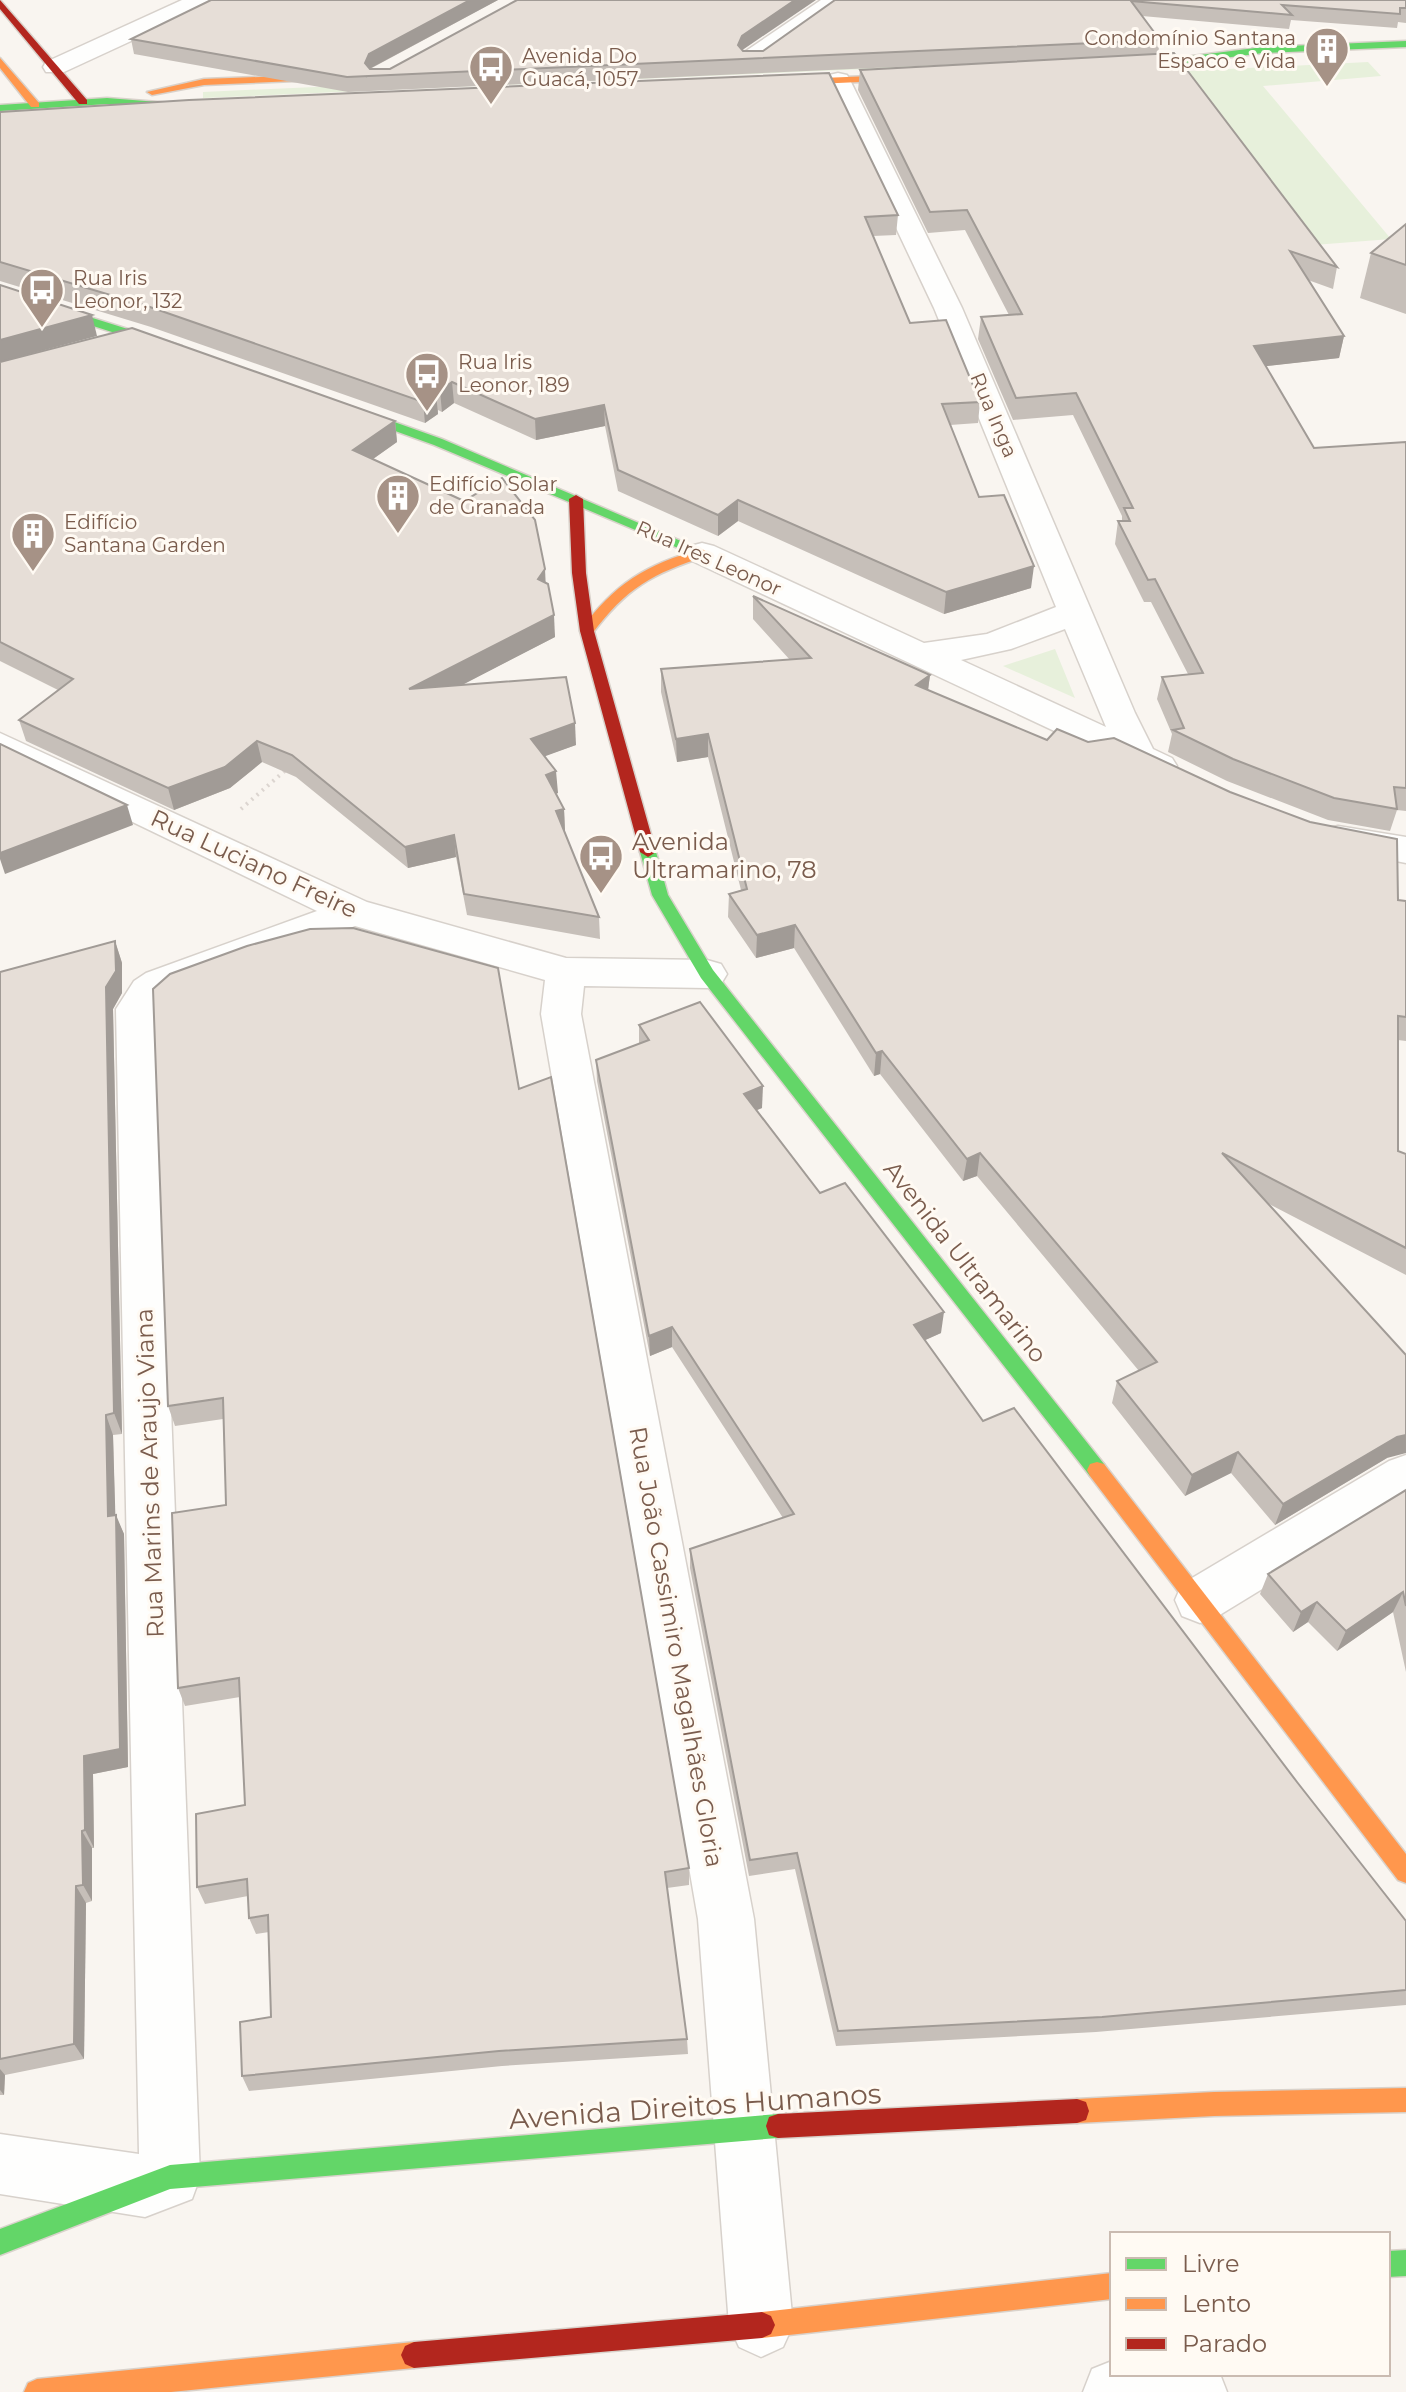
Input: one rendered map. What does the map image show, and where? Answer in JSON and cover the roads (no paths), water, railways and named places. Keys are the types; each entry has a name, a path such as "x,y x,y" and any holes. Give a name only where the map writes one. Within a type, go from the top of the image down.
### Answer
{"street":[{"path":"55,67 201,0"},
{"path":"744,58 837,0"},
{"path":"0,3 83,102"},
{"path":"1160,43 1263,50"},
{"path":"1100,69 1147,66 1263,50 1406,44"},
{"path":"744,58 784,57"},
{"path":"0,61 35,105"},
{"path":"761,84 946,75"},
{"path":"107,101 204,82 351,77"},
{"name":"Rua Inga","path":"838,80 948,308 1117,713 1138,755"},
{"path":"0,108 107,101 219,108"},
{"path":"0,292 200,357"},
{"path":"85,352 140,336"},
{"name":"Rua Ires Leonor","path":"318,399 438,442 702,553 1188,781"},
{"name":"Avenida Ultramarino","path":"576,499 579,573 587,631 660,895 707,974 1200,1600 1406,1872"},
{"path":"587,631 622,584 648,569 702,553"},
{"path":"915,654 948,653 990,645 1024,634 1075,610"},
{"name":"Rua Luciano Freire","path":"0,744 353,912 566,972 707,974"},
{"path":"1302,828 1344,840 1406,850"},
{"name":"Rua Marins de Araujo Viana","path":"158,2182 136,1009 148,991 160,983 353,912"},
{"name":"Rua João Cassimiro Magalhães Gloria","path":"566,972 561,1014 726,1919 761,2325"},
{"path":"1200,1600 1406,1476"},
{"name":"Avenida Direitos Humanos","path":"0,2242 158,2182 746,2128 1214,2104 1406,2100"},
{"path":"0,2164 158,2182"},
{"path":"37,2392 212,2373 761,2325 1110,2286"},
{"path":"1115,2392 1176,2386 1195,2392"}],"place":[{"name":"Condomínio Santana Espaco e Vida","path":"1327,88"},
{"name":"Avenida Do Guacá, 1057","path":"491,106"},
{"name":"Rua Iris Leonor, 132","path":"42,329"},
{"name":"Rua Iris Leonor, 189","path":"427,413"},
{"name":"Edifício Solar de Granada","path":"398,535"},
{"name":"Edifício Santana Garden","path":"33,573"},
{"name":"Avenida Ultramarino, 78","path":"601,895"}]}
